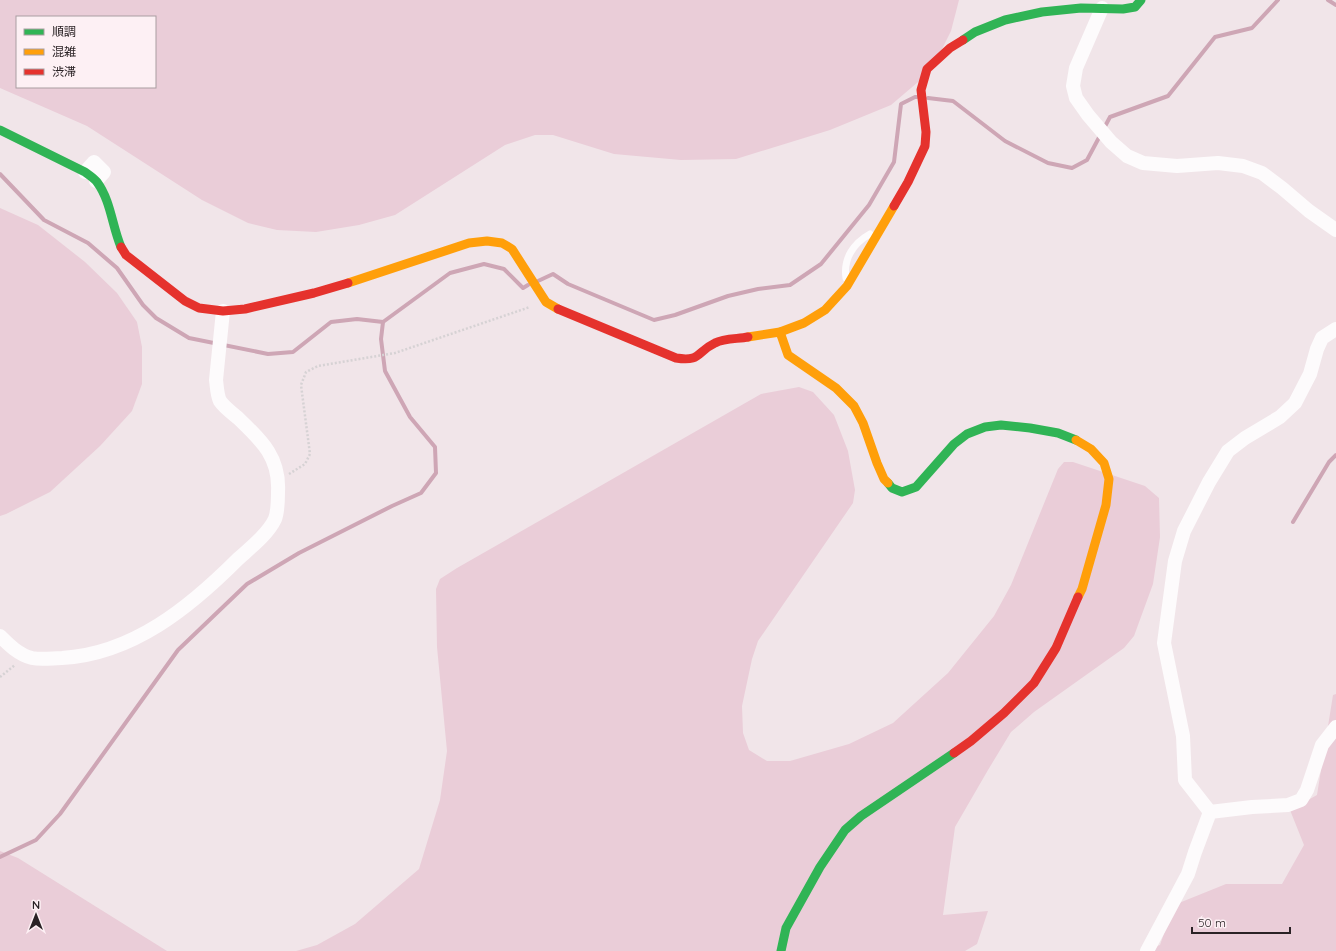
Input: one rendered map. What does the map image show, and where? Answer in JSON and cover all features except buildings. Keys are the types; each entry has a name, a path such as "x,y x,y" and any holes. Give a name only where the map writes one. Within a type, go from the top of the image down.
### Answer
{"street":[{"path":"0,130 85,172 94,162 104,172 96,181 102,191 120,246 126,255 186,301 198,308 223,311 245,309 314,293 356,281 469,243 487,241 502,243 512,249 546,302 574,316 676,358 687,361 695,359 708,346 716,342 780,332 804,323 825,310 847,286 908,182 925,146 926,132 921,90 923,80 927,69 950,48 975,32 1005,20 1042,12 1081,8 1123,9 1134,7 1141,0"},
{"path":"1102,8 1076,68 1073,86 1076,98 1088,115 1126,156 1143,163 1177,166 1218,163 1243,166 1262,172 1309,211 1336,230"},
{"path":"0,636 18,652 33,658 49,659 74,657 99,652 129,641 158,626 186,606 222,575 262,536 275,518 278,474 272,456 260,438 220,402 217,391 216,380 223,311"},
{"path":"1210,812 1185,780 1183,736 1164,643 1175,561 1184,531 1209,482 1228,451 1245,438 1280,417 1295,403 1310,374 1317,349 1322,338 1336,329"},
{"path":"780,332 788,355 836,388 854,406 863,424 877,463 884,478 892,488 902,492 916,487 954,444 967,434 985,427 1001,425 1058,433 1077,440 1091,449 1104,463 1109,479 1106,505 1082,589 1056,648 1034,683 1004,713 971,741 861,816 846,830 820,867 805,892 786,928 781,951"},
{"path":"1210,812 1252,807 1288,805 1301,800 1308,790 1322,746 1336,727"},
{"path":"1147,951 1188,874 1210,812"}],"lane":[{"path":"847,286 845,274 846,261 850,254 860,241 874,232 879,232"}],"path":[{"path":"278,481 305,464 310,454 301,385 306,372 318,366 395,353 546,302"},
{"path":"0,678 27,656"}],"shaded area":[{"path":"0,0 959,0 951,31 931,71 891,105 830,130 736,159 681,160 614,154 553,135 535,135 505,145 395,215 359,225 316,232 277,230 248,223 202,200 87,126 0,88"},
{"path":"0,208 38,225 85,262 117,293 137,322 142,347 142,384 132,411 100,446 50,492 0,516"},
{"path":"799,387 813,392 834,415 848,451 855,490 853,503 758,641 752,659 742,706 743,733 749,750 767,761 790,761 849,744 893,723 948,673 994,616 1011,585 1058,469 1064,462 1073,462 1145,486 1159,498 1160,537 1153,584 1134,636 1124,648 1034,712 1011,732 955,827 943,915 988,911 977,944 965,951 296,951 317,945 355,924 419,869 440,800 447,751 437,647 436,589 440,579 761,394"},
{"path":"1336,694 1336,951 1143,951 1160,945 1174,905 1226,884 1282,884 1304,845 1290,810 1317,795 1333,695"},
{"path":"0,851 18,858 167,951 0,951"}],"waterway":[{"path":"928,98 953,101 1005,141 1048,163 1072,168 1087,160 1110,117 1168,96 1215,37 1252,28 1278,0"},
{"path":"1328,0 1336,5"},
{"path":"538,281 553,274 568,284 654,320 675,315 728,296 758,289 790,285 821,264 869,205 894,162 901,104 917,97"},
{"path":"0,174 44,220 88,243 117,268 143,305 156,318 189,338 268,354 293,352 331,322 357,319 383,322 450,273 484,264 504,269 523,288 528,285"},
{"path":"0,857 36,840 60,814 178,650 247,584 299,553 421,493 436,473 435,447 410,417 385,371 381,339 383,322"},
{"path":"1293,522 1329,462 1336,455"}],"traffic: fast":[{"path":"963,40 975,32 1005,20 1042,12 1081,8 1123,9 1135,7 1141,0"},
{"path":"0,130 85,172 94,179 102,189 121,247"},
{"path":"888,483 892,488 902,492 916,487 954,444 967,434 985,427 1001,425 1030,428 1058,433 1076,440"},
{"path":"781,951 786,928 820,867 845,830 861,816 954,753"}],"traffic: slow":[{"path":"748,337 780,332 804,323 825,310 847,286 894,206"},
{"path":"348,283 469,243 487,241 502,243 512,249 546,302 558,309"},
{"path":"780,332 788,355 836,388 854,406 863,423 884,479 888,483"},
{"path":"1076,440 1091,449 1104,463 1109,479 1106,505 1082,589 1078,597"}],"traffic: jam":[{"path":"894,206 908,182 925,146 926,132 921,90 927,69 950,48 963,40"},
{"path":"121,247 126,255 185,301 199,308 223,311 245,309 314,293 348,283"},
{"path":"558,309 676,358 690,359 719,341 748,337"},
{"path":"954,753 971,741 1004,713 1034,683 1056,648 1078,597"}]}
